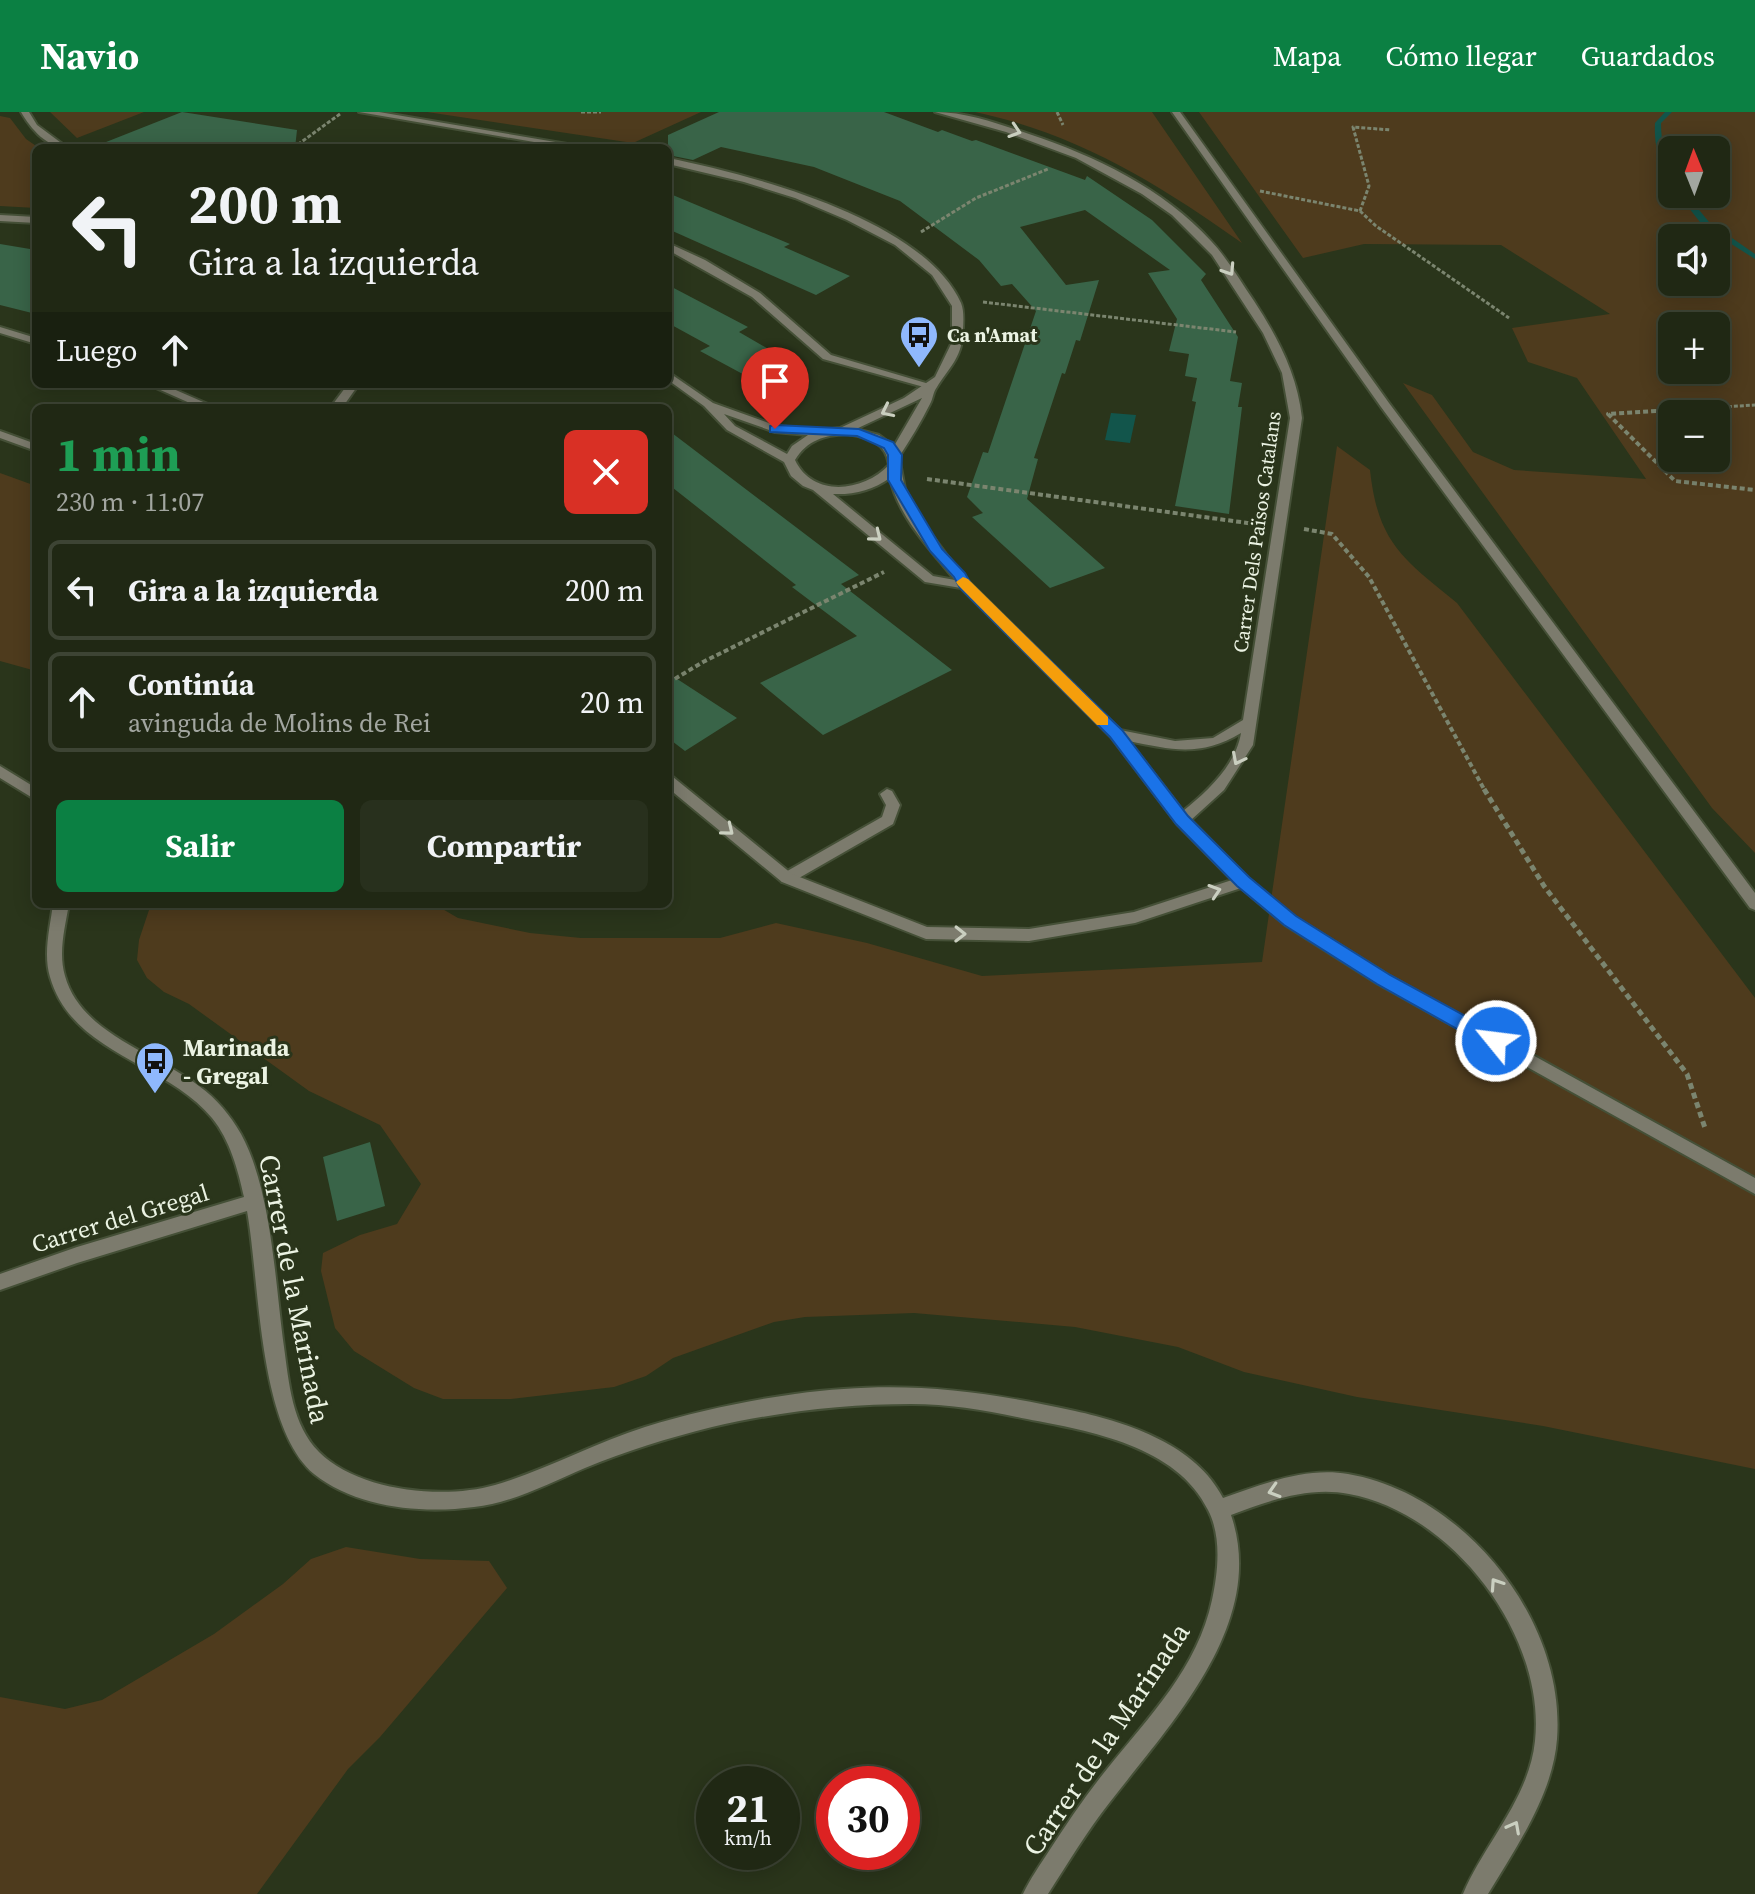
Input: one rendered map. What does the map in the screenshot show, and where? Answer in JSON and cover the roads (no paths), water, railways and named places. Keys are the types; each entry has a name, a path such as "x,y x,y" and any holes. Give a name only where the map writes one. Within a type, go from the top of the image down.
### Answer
{"street":[{"path":"25,112 34,127 57,144"},
{"path":"363,112 561,144"},
{"name":"Carrer Dels Països Catalans","path":"939,112 1032,137 1146,192 1185,221 1222,260 1280,350 1292,385 1296,418 1246,745 1233,771 1199,807 1182,820"},
{"path":"1176,112 1404,431 1755,904"},
{"path":"672,162 763,183 889,238 933,268 953,294 961,331 943,373 931,386 888,412 800,443 789,460 792,470 801,480 831,490 864,488 878,483 895,461 926,402 931,386"},
{"path":"0,218 32,220"},
{"path":"672,248 756,295 827,357 931,386"},
{"path":"0,330 32,340"},
{"path":"672,378 708,404 731,428 789,460"},
{"path":"162,388 201,404"},
{"path":"708,404 775,429 827,433"},
{"path":"841,431 876,437 888,445 895,461 894,480 900,492 937,551 965,585 1116,734 1182,820 1243,882 1290,921 1384,980 1755,1184"},
{"path":"0,434 32,446"},
{"path":"815,486 929,579 965,585"},
{"path":"1116,734 1175,746 1216,742 1250,722"},
{"path":"0,771 32,792"},
{"path":"672,783 787,878 926,933 1029,935 1135,917 1243,882"},
{"path":"787,878 888,820 893,805 887,794"},
{"name":"Carrer de la Marinada","path":"61,908 55,954 57,979 66,1001 84,1022 198,1093 224,1119 236,1142 254,1202 280,1387 295,1440 328,1472 363,1492 429,1499 490,1496 640,1438 695,1422 792,1404 888,1396 946,1396 1117,1429 1162,1450 1201,1479 1219,1509 1230,1554 1224,1596 1210,1646 1152,1730 1086,1815 1035,1894"},
{"name":"Carrer del Gregal","path":"0,1282 77,1255 254,1202"},
{"path":"1219,1509 1281,1488 1313,1482 1376,1490 1407,1502 1439,1521 1471,1550 1495,1581 1528,1639 1539,1667 1545,1700 1546,1739 1524,1807 1475,1894"}],"water":[{"path":"1111,413 1136,415 1130,443 1105,440"}],"waterway":[{"path":"1659,136 1658,123 1669,112"},
{"path":"1693,208 1706,224 1755,257"}],"place":[{"name":"Ca n'Amat","path":"919,369"},
{"name":"Marinada - Gregal","path":"155,1095"}]}
